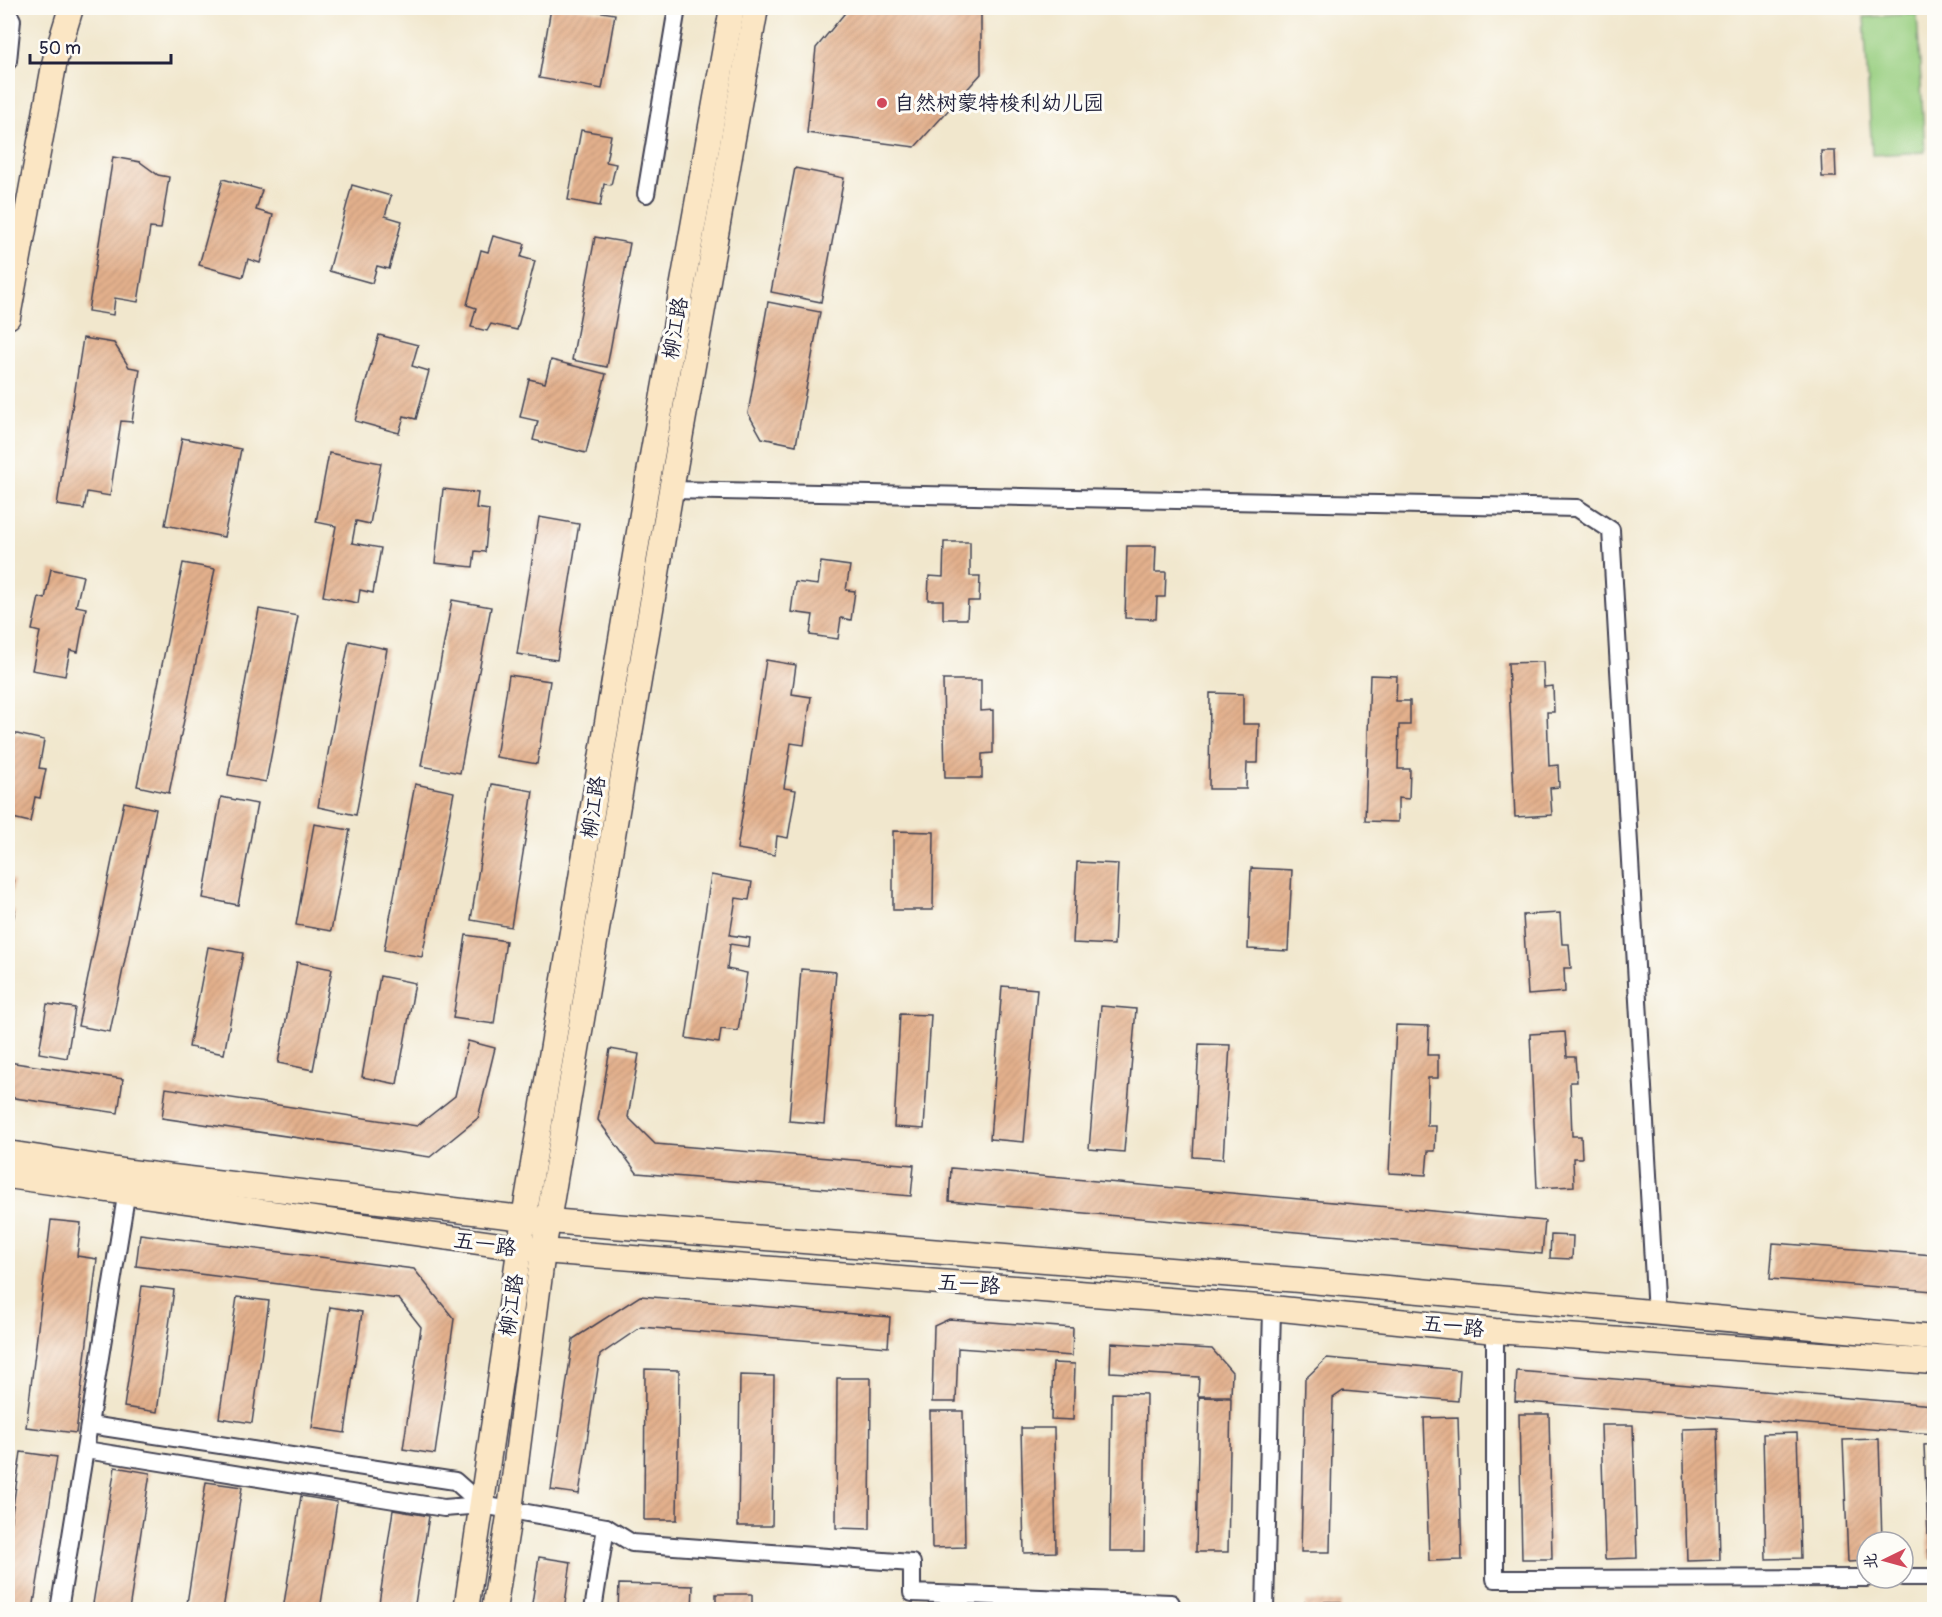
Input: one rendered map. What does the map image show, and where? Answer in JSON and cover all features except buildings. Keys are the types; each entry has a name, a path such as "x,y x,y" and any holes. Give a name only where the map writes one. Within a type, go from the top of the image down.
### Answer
{"street":[{"path":"8,317 56,60 71,8"},
{"path":"646,194 677,8"},
{"name":"柳江路","path":"466,1610 524,1218 646,490 732,8"},
{"name":"柳江路","path":"494,1610 510,1510 543,1251 671,490 756,8"},
{"path":"8,13 12,20 8,61"},
{"path":"646,490 1577,508 1611,530 1656,1314"},
{"name":"五一路","path":"8,1153 128,1183 519,1249 1298,1310 1495,1331 1935,1362"},
{"name":"五一路","path":"8,1176 128,1183 549,1221 1299,1280 1935,1338"},
{"path":"59,1610 128,1183"},
{"path":"1298,1310 1299,1280"},
{"path":"1265,1610 1272,1308"},
{"path":"1495,1331 1495,1579 1855,1578"},
{"path":"90,1425 455,1481 482,1505"},
{"path":"86,1450 444,1508 482,1505 606,1527 632,1543 912,1563 912,1593 973,1602 1171,1603 1171,1610"},
{"path":"594,1610 606,1527"},
{"path":"1915,1577 1935,1577"}],"green space":[{"path":"1917,14 1925,152 1872,155 1864,17"}],"place":[{"name":"自然树蒙特梭利幼儿园","path":"882,103"}]}
